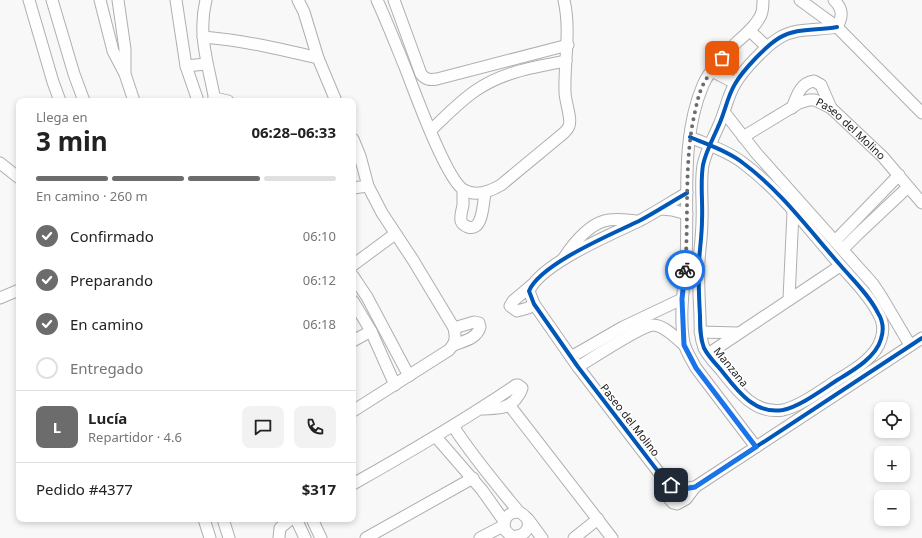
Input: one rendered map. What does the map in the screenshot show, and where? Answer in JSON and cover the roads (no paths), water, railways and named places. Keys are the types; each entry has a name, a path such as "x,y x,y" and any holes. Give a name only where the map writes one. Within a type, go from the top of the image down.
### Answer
{"street":[{"path":"29,0 59,98"},
{"path":"52,0 74,74 83,98"},
{"path":"100,0 113,51 125,74 133,98"},
{"path":"118,0 125,49 125,74"},
{"path":"176,0 186,66 197,98"},
{"path":"206,0 202,22 203,37 206,64 214,98"},
{"path":"298,0 308,25 318,58 335,98"},
{"path":"377,0 451,175 462,190 462,224 469,228 478,225 481,220 485,193"},
{"path":"394,0 421,74 429,80 568,45"},
{"path":"462,190 470,193 485,193 501,185 566,131 570,125 565,94 568,34 564,0"},
{"path":"684,345 682,299 686,259 687,193 690,137 696,108 703,84 712,70 750,31 761,15 763,8 762,0"},
{"path":"800,0 837,27 922,113"},
{"path":"834,0 842,11 841,19 837,27"},
{"name":"Manzana","path":"778,410 755,405 746,399 735,388 705,349 700,332 699,258 702,222 703,164 709,145 719,125 735,83 767,47 789,33 800,30 837,27"},
{"path":"750,31 767,47"},
{"path":"203,37 229,39 318,58"},
{"path":"431,130 475,90 494,80 527,68 566,62"},
{"path":"186,66 206,64"},
{"path":"712,70 735,83"},
{"path":"792,108 804,85 808,82 814,81 821,85 831,108"},
{"name":"Paseo del Molino","path":"743,137 792,108 804,102 815,100 831,108 883,157 922,204"},
{"path":"724,112 809,220 840,266 872,302 880,315 883,326 879,346 865,361 845,376 795,406 778,410 787,428"},
{"path":"690,137 728,154 741,162 756,173 793,212 809,220 839,245 881,296 910,345"},
{"path":"356,146 368,186 395,234 413,260 454,328 456,338 454,345"},
{"path":"0,163 16,176"},
{"path":"839,245 899,175"},
{"path":"356,188 368,186"},
{"path":"839,245 858,234 908,187"},
{"path":"532,285 529,291 534,304 528,308 517,311 510,306 512,301 532,285 538,278 562,260 605,236 639,221 687,193"},
{"path":"661,209 687,214"},
{"path":"789,299 793,212"},
{"path":"356,263 395,234"},
{"path":"686,259 699,258"},
{"path":"708,354 840,266"},
{"path":"356,281 367,298 409,376"},
{"path":"0,298 16,291"},
{"path":"872,302 881,296"},
{"path":"574,362 624,327 682,299"},
{"name":"Paseo del Molino","path":"534,304 574,362 663,478 671,485 678,488 684,489 695,487"},
{"path":"356,306 371,331 396,385"},
{"path":"651,313 654,325"},
{"path":"356,409 396,385 446,352 454,345 474,336 478,333 480,327 479,323 474,322 454,328"},
{"path":"574,362 640,330 654,325 660,326 684,345 696,368 756,447"},
{"path":"356,340 371,331"},
{"path":"700,332 738,333"},
{"path":"663,478 666,495 673,503 677,504 686,499 695,487 922,338"},
{"path":"845,376 851,385"},
{"path":"356,482 436,437 516,385 522,388 510,406 481,409"},
{"path":"721,400 735,388"},
{"path":"510,406 612,538"},
{"path":"453,426 469,450 519,512"},
{"path":"436,437 473,478 490,500 504,523 507,534 514,537 525,534 528,529 528,519"},
{"path":"366,538 473,478"},
{"path":"480,538 504,523 507,515 512,512 524,514 542,538"},
{"path":"574,538 598,519"},
{"path":"205,522 210,538"},
{"path":"224,522 229,538"},
{"path":"279,538 280,528 288,522"},
{"path":"297,522 305,538"},
{"path":"313,522 321,538"}]}
